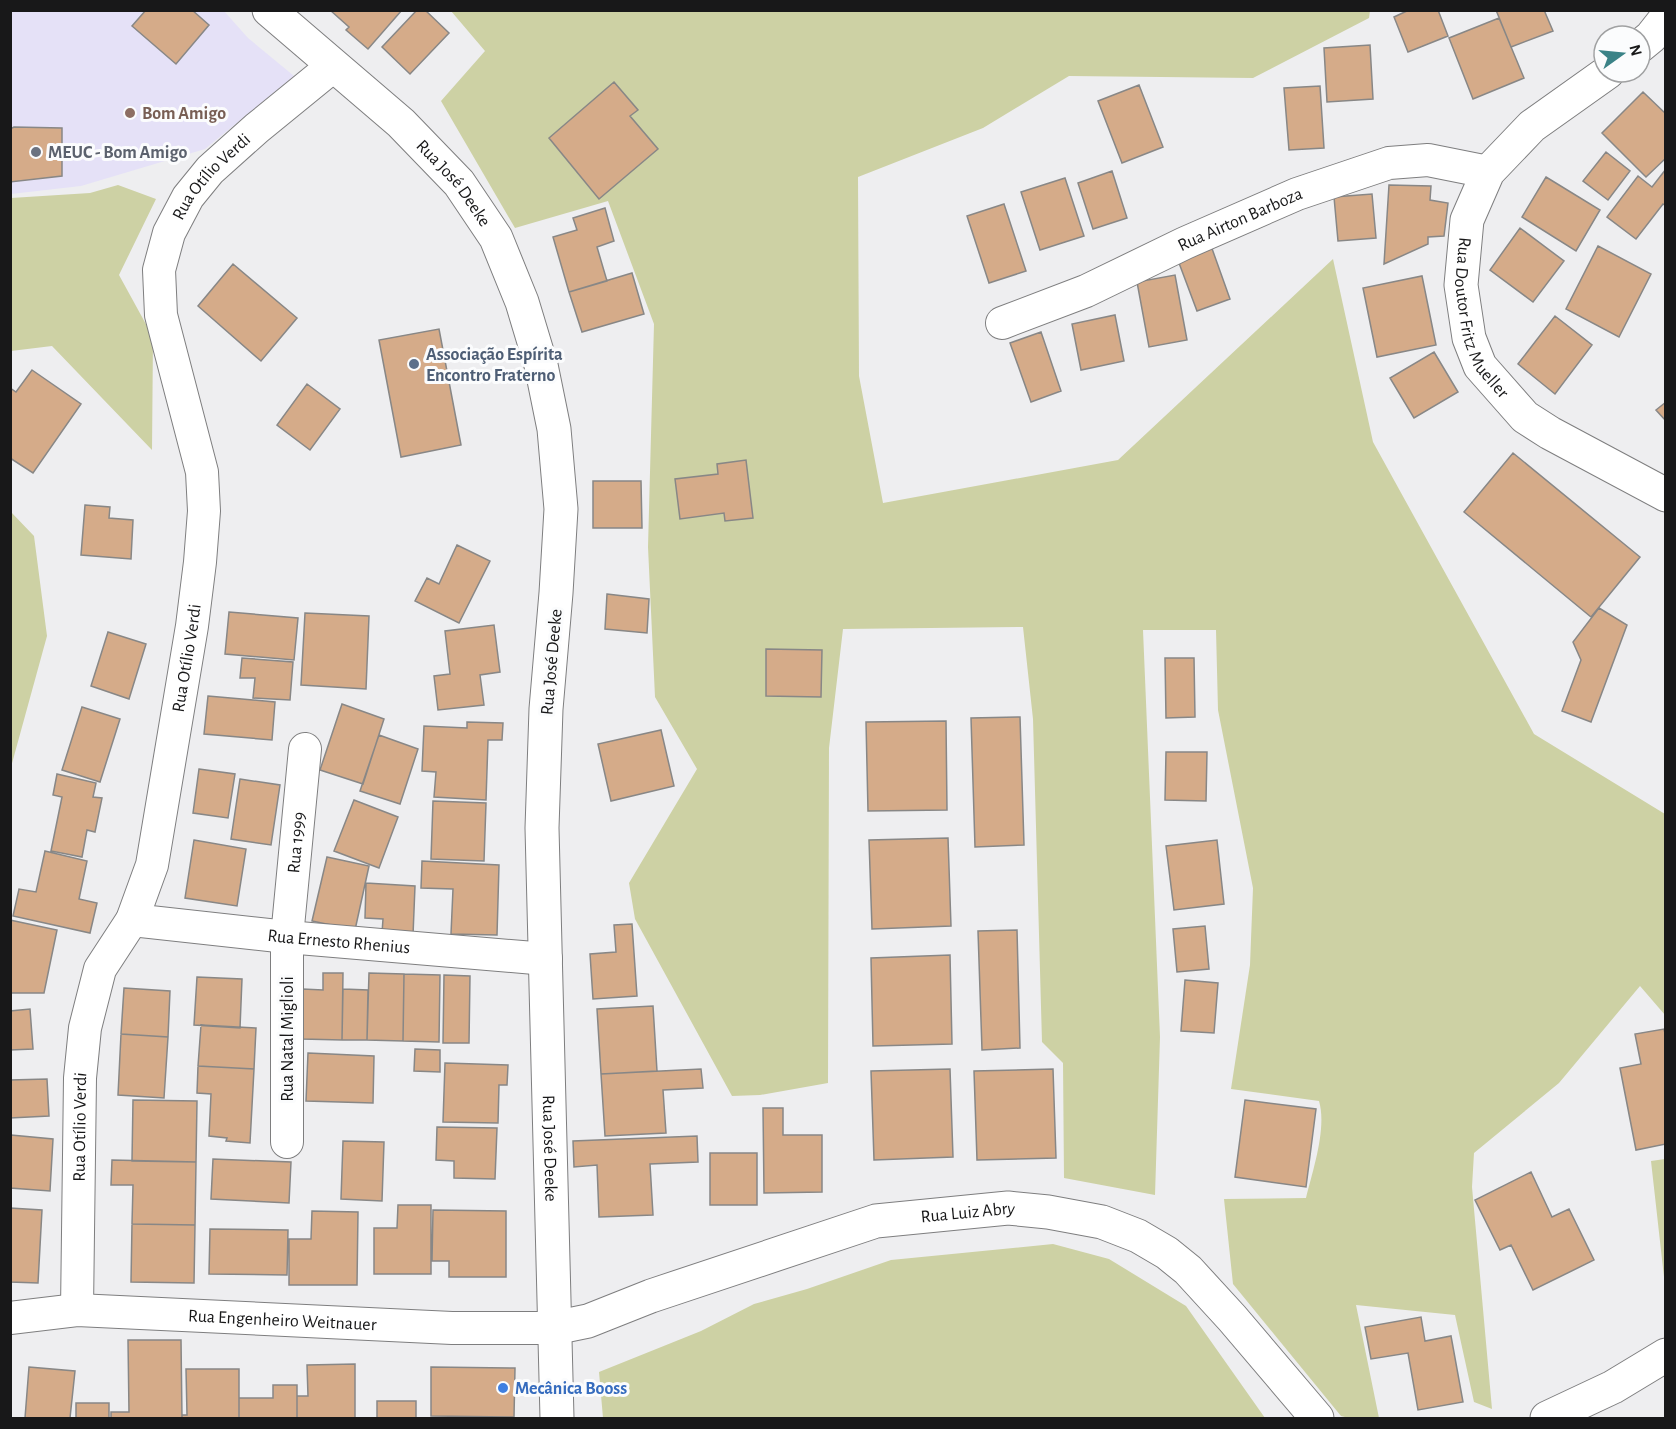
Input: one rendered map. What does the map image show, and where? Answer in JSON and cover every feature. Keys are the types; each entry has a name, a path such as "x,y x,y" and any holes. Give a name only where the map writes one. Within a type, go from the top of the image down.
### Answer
{"street":[{"name":"Rua José Deeke","path":"269,10 401,123 459,183 496,238 522,302 541,365 554,429 561,509 544,757 542,828 557,1419"},
{"path":"1652,36 1665,18"},
{"name":"Rua Otílio Verdi","path":"77,1310 80,1078 85,1028 100,969 132,920 152,864 192,626 204,511 200,462 161,315 159,270 169,233 188,197 210,170 333,66"},
{"name":"Rua Doutor Fritz Mueller","path":"1592,83 1532,126 1488,172 1467,220 1461,285 1469,338 1480,366 1525,417 1550,433 1665,495"},
{"name":"Rua Airton Barboza","path":"1002,323 1086,291 1185,243 1297,194 1389,163 1428,160 1488,172"},
{"name":"Rua 1999","path":"287,937 305,749"},
{"name":"Rua Ernesto Rhenius","path":"132,920 287,937 546,958"},
{"name":"Rua Natal Miglioli","path":"287,937 287,1142"},
{"name":"Rua Luiz Abry","path":"554,1328 588,1321 651,1296 876,1221 1008,1209 1048,1212 1101,1222 1138,1236 1167,1253 1188,1270 1232,1317 1317,1419"},
{"name":"Rua Engenheiro Weitnauer","path":"10,1318 77,1310 452,1328 554,1328"},
{"path":"1561,1416 1629,1379 1665,1355"}],"shaded area":[{"name":"Bom Amigo","path":"10,11 224,11 248,38 294,76 205,149 81,186 11,194"}],"green space":[{"path":"451,11 1370,11 1369,18 1253,78 1069,76 983,128 858,177 859,376 883,503 1118,460 1333,259 1373,442 1534,734 1665,814 1665,1015 1640,986 1559,1083 1474,1153 1472,1187 1492,1409 1474,1402 1455,1315 1356,1305 1379,1418 1341,1416 1233,1284 1224,1199 1306,1198 1318,1149 1321,1112 1319,1101 1231,1089 1250,965 1253,888 1218,710 1216,630 1143,630 1160,1037 1155,1195 1064,1178 1063,1063 1042,1042 1033,719 1023,627 843,629 829,748 828,1083 760,1095 732,1096 635,919 629,883 697,769 655,697 648,547 654,324 608,201 515,228 441,101 485,51"},
{"path":"118,185 156,199 119,275 153,337 152,450 52,346 11,351 11,198 90,193"},
{"path":"11,512 34,536 47,636 11,767"},
{"path":"1666,1159 1665,1286 1651,1161"},
{"path":"1053,1244 1109,1259 1186,1306 1265,1418 603,1418 599,1372 701,1331 754,1304 807,1289 891,1260"}],"building":[{"path":"146,10 192,10 209,25 176,64 132,26"},
{"path":"330,10 402,10 368,49 346,30 349,27"},
{"path":"417,10 425,10 449,33 410,74 382,47"},
{"path":"1409,10 1438,10 1448,36 1408,52 1394,17"},
{"path":"1496,10 1544,10 1553,31 1511,47"},
{"path":"1499,18 1524,78 1473,99 1449,38"},
{"path":"1370,45 1373,99 1327,102 1324,48"},
{"path":"614,82 638,110 630,116 658,149 599,199 549,138"},
{"path":"1139,85 1163,147 1122,163 1098,101"},
{"path":"1320,86 1324,148 1289,150 1284,88"},
{"path":"1643,92 1666,114 1666,158 1646,177 1602,133"},
{"name":"MEUC - Bom Amigo","path":"14,127 62,128 62,176 10,182 10,129"},
{"path":"1606,152 1630,171 1608,200 1583,181"},
{"path":"1666,169 1666,206 1663,204 1636,239 1607,217 1638,176 1652,187"},
{"path":"1112,171 1127,218 1093,229 1078,183"},
{"path":"1546,177 1600,210 1576,251 1522,217"},
{"path":"1065,178 1084,236 1040,250 1021,192"},
{"path":"1389,185 1431,186 1430,200 1448,203 1444,236 1428,237 1428,244 1384,264"},
{"path":"1372,194 1376,238 1338,241 1334,197"},
{"path":"1004,204 1026,271 989,283 967,216"},
{"path":"605,208 614,241 597,247 607,281 569,292 553,237 577,230 573,218"},
{"path":"1520,228 1564,261 1533,302 1490,270"},
{"path":"1210,243 1230,299 1197,311 1176,255"},
{"path":"1598,246 1651,274 1619,337 1566,309"},
{"path":"233,264 297,318 261,361 198,306"},
{"path":"632,273 644,314 582,332 569,292"},
{"path":"1175,275 1187,340 1149,347 1137,282"},
{"path":"1422,276 1436,345 1377,357 1363,288"},
{"path":"1115,315 1124,361 1081,370 1072,324"},
{"path":"1555,316 1592,345 1555,394 1518,364"},
{"path":"439,329 461,445 401,457 379,340"},
{"path":"1041,332 1061,391 1031,402 1010,343"},
{"path":"1434,352 1458,392 1414,418 1390,378"},
{"path":"32,370 81,404 33,473 10,458 10,388 16,392"},
{"path":"307,384 340,409 310,450 277,425"},
{"path":"1666,402 1666,421 1656,410"},
{"path":"1513,453 1640,557 1591,617 1464,512"},
{"path":"746,460 753,518 725,521 724,513 680,519 675,479 718,474 717,464"},
{"path":"593,481 641,481 642,528 593,528"},
{"path":"85,505 110,507 109,518 133,520 131,559 81,555"},
{"path":"457,545 490,561 459,623 415,601 427,578 439,584"},
{"path":"607,594 649,599 647,633 605,629"},
{"path":"1599,608 1627,625 1591,722 1562,711 1581,660 1573,642"},
{"path":"229,612 298,618 294,660 225,654"},
{"path":"305,613 369,616 366,689 301,685"},
{"path":"494,625 500,672 480,675 484,705 438,710 434,676 450,674 445,631"},
{"path":"108,632 146,644 129,699 91,686"},
{"path":"766,649 822,650 821,697 766,696"},
{"path":"242,658 293,662 290,700 253,698 255,678 240,678"},
{"path":"1165,658 1194,658 1195,717 1166,718"},
{"path":"208,696 275,702 272,740 204,734"},
{"path":"342,704 384,719 363,784 320,770"},
{"path":"82,707 120,719 100,782 62,770"},
{"path":"1020,717 1024,845 975,847 971,718"},
{"path":"946,721 947,810 868,811 866,722"},
{"path":"467,722 503,723 502,740 488,740 486,800 434,797 436,772 422,771 424,726 467,728"},
{"path":"661,730 674,786 611,801 598,744"},
{"path":"379,735 418,749 400,804 360,791"},
{"path":"1166,752 1207,752 1206,801 1165,800"},
{"path":"199,769 235,774 228,818 193,813"},
{"path":"57,774 96,783 93,797 102,798 95,832 87,830 82,857 51,851 62,797 53,795"},
{"path":"240,779 280,785 271,845 231,839"},
{"path":"354,800 398,817 379,868 334,851"},
{"path":"433,801 486,803 484,861 431,859"},
{"path":"948,838 951,926 872,929 869,840"},
{"path":"194,840 246,849 237,906 185,898"},
{"path":"1217,840 1224,904 1174,910 1166,846"},
{"path":"45,851 87,861 79,899 97,903 90,933 13,916 19,889 36,892"},
{"path":"327,857 369,866 355,930 312,921"},
{"path":"422,861 499,865 497,935 451,934 453,889 421,888"},
{"path":"366,883 415,886 413,935 382,933 383,919 365,918"},
{"path":"10,920 57,930 44,993 10,993"},
{"path":"632,924 637,996 593,999 590,954 616,952 614,925"},
{"path":"1205,926 1209,969 1177,972 1173,929"},
{"path":"1017,930 1020,1048 982,1050 978,931"},
{"path":"950,955 952,1044 873,1046 871,958"},
{"path":"323,973 343,973 342,1040 302,1039 303,989 323,990"},
{"path":"369,973 404,974 403,1041 367,1040"},
{"path":"404,974 440,975 439,1042 403,1041"},
{"path":"444,975 470,976 469,1043 443,1043"},
{"path":"197,977 242,979 240,1028 194,1025"},
{"path":"1185,980 1218,983 1214,1033 1181,1031"},
{"path":"124,988 170,991 168,1037 121,1034"},
{"path":"343,989 368,990 367,1040 342,1040"},
{"path":"653,1006 657,1071 601,1074 597,1009"},
{"path":"30,1009 33,1049 10,1050 10,1011"},
{"path":"201,1025 256,1028 254,1069 198,1066"},
{"path":"1664,1029 1666,1038 1666,1144 1636,1150 1620,1068 1641,1064 1635,1034"},
{"path":"121,1034 168,1037 164,1098 118,1095"},
{"path":"415,1049 440,1050 440,1072 414,1071"},
{"path":"308,1053 374,1056 373,1103 306,1101"},
{"path":"445,1063 508,1065 507,1085 499,1085 498,1123 443,1122"},
{"path":"198,1066 254,1069 250,1143 226,1141 227,1138 209,1136 211,1094 197,1093"},
{"path":"701,1069 703,1088 663,1090 666,1133 605,1136 601,1074"},
{"path":"950,1069 953,1157 874,1160 871,1071"},
{"path":"1053,1069 1056,1158 977,1160 974,1071"},
{"path":"47,1079 49,1116 10,1118 10,1080"},
{"path":"133,1100 197,1101 196,1162 132,1161"},
{"path":"1245,1100 1316,1109 1306,1187 1235,1177"},
{"path":"763,1108 783,1108 783,1135 822,1135 822,1192 764,1193"},
{"path":"437,1127 497,1128 495,1179 454,1178 454,1161 436,1160"},
{"path":"11,1135 53,1139 50,1191 10,1188"},
{"path":"697,1136 698,1162 650,1164 653,1215 599,1217 597,1165 574,1167 573,1141"},
{"path":"343,1141 384,1142 382,1201 341,1199"},
{"path":"710,1153 757,1153 757,1205 710,1205"},
{"path":"213,1159 291,1162 289,1203 211,1199"},
{"path":"112,1160 196,1162 195,1225 132,1224 133,1185 111,1185"},
{"path":"1531,1172 1552,1217 1569,1209 1594,1260 1533,1290 1511,1245 1500,1250 1475,1200"},
{"path":"398,1205 431,1205 431,1274 374,1274 374,1228 397,1228"},
{"path":"10,1208 42,1210 38,1283 10,1282"},
{"path":"433,1210 506,1211 506,1277 449,1277 449,1261 432,1261"},
{"path":"312,1211 358,1212 357,1285 289,1285 289,1239 311,1239"},
{"path":"132,1224 195,1225 194,1283 131,1282"},
{"path":"210,1229 288,1230 287,1275 209,1274"},
{"path":"1421,1317 1425,1341 1451,1336 1463,1402 1418,1410 1408,1353 1371,1359 1365,1327"},
{"path":"128,1340 181,1340 182,1418 111,1418 111,1412 129,1412"},
{"path":"355,1364 355,1418 297,1418 297,1396 308,1396 307,1365"},
{"path":"29,1367 75,1371 70,1418 25,1418"},
{"path":"431,1367 515,1368 514,1417 431,1416"},
{"path":"186,1369 239,1369 239,1418 182,1418 182,1415 187,1415"},
{"path":"273,1385 297,1385 297,1418 239,1418 239,1398 273,1398"},
{"path":"377,1401 416,1401 416,1418 377,1418"},
{"path":"76,1403 109,1403 109,1418 76,1418"}],"place":[{"name":"Bom Amigo","path":"130,113"},
{"name":"MEUC - Bom Amigo","path":"36,152"},
{"name":"Associação Espírita Encontro Fraterno","path":"414,364"},
{"name":"Mecânica Booss","path":"503,1388"}]}
